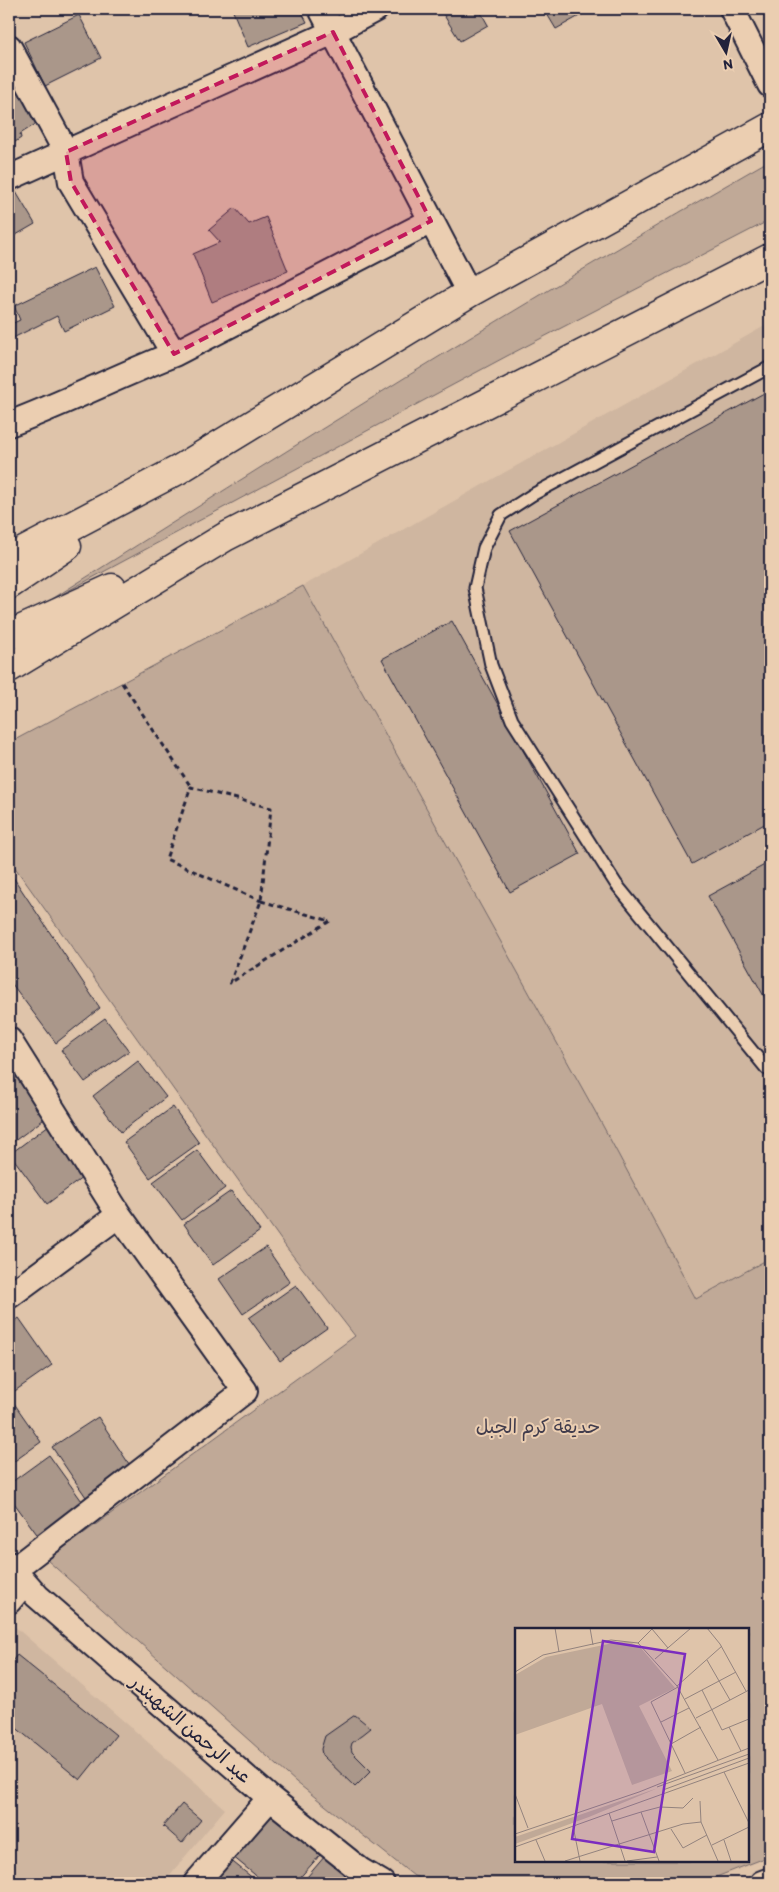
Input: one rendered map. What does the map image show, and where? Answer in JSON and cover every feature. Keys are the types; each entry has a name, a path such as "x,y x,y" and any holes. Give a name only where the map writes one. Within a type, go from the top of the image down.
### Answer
{"main road":[{"path":"9,585 178,470 469,293 770,127"},
{"path":"9,634 225,537 770,258"},
{"path":"9,559 178,470"},
{"path":"9,668 225,537"}],"street":[{"path":"321,9 469,293"},
{"path":"9,178 332,32 376,9"},
{"path":"732,9 770,85"},
{"path":"9,48 66,152 71,182 174,354"},
{"path":"9,424 72,400 134,370 174,354 431,221"},
{"path":"9,1040 119,1215 244,1391 15,1572 9,1601"},
{"path":"9,1296 119,1215"},
{"name":"عبد الرحمن الشهبندر","path":"15,1572 270,1798 360,1870 382,1883"},
{"path":"196,1883 270,1798"},
{"path":"762,1883 770,1880"}],"lane":[{"path":"770,367 532,495 501,515 484,548 475,588 491,665 512,720 616,884 770,1071"}],"path":[{"path":"122,683 191,787 271,808 261,902 230,983 330,921 261,902 166,859 191,787"}],"highlighted area":[{"path":"333,32 431,221 174,354 71,182 66,152"}],"shaded area":[{"path":"770,323 770,1258 696,1299 596,1113 303,586"},
{"path":"13,1625 225,1809 163,1883 9,1883 9,1631"}],"green space":[{"path":"770,160 770,220 507,356 49,601 497,321"},
{"name":"حديقة كرم الجبل","path":"303,586 596,1113 696,1299 770,1258 770,1856 701,1883 435,1883 414,1876 296,1782 47,1560 355,1336 286,1247 9,859 9,743"}],"building":[{"path":"232,9 300,9 307,22 248,47"},
{"path":"440,9 479,9 488,25 460,41"},
{"path":"544,9 592,9 556,29"},
{"path":"79,15 101,58 45,86 24,42"},
{"path":"19,84 42,120 20,134 21,138 9,146 9,90"},
{"path":"16,192 35,224 9,239 9,196"},
{"path":"235,208 249,224 266,217 288,271 212,302 193,254 220,242 209,230"},
{"path":"95,267 115,306 64,331 57,316 9,340 9,325 20,320 14,306"},
{"path":"764,393 770,405 770,821 692,864 510,531"},
{"path":"452,621 580,854 510,892 382,659"},
{"path":"770,862 770,1007 708,896"},
{"path":"9,871 100,1008 56,1043 9,980"},
{"path":"105,1018 129,1051 85,1082 61,1050"},
{"path":"138,1061 166,1097 121,1132 93,1096"},
{"path":"13,1071 47,1117 9,1145 9,1074"},
{"path":"173,1107 199,1143 150,1178 124,1142"},
{"path":"53,1122 90,1172 47,1204 10,1154"},
{"path":"197,1150 225,1188 182,1220 153,1182"},
{"path":"231,1191 260,1231 213,1265 184,1224"},
{"path":"9,1218 16,1236 9,1238"},
{"path":"266,1247 290,1282 243,1314 219,1279"},
{"path":"296,1285 327,1328 280,1361 249,1318"},
{"path":"19,1318 52,1365 9,1395 9,1326"},
{"path":"11,1399 41,1442 9,1465 9,1400"},
{"path":"98,1417 133,1470 88,1500 52,1447"},
{"path":"49,1455 84,1504 39,1537 9,1496 9,1484"},
{"path":"17,1655 116,1735 80,1780 14,1726 9,1732 9,1665"},
{"path":"355,1715 371,1728 352,1743 352,1752 371,1771 355,1787 322,1755 321,1749 325,1736"},
{"path":"182,1804 201,1820 182,1843 163,1826"},
{"path":"269,1812 320,1855 295,1883 265,1883 232,1856"},
{"path":"325,1856 360,1883 302,1883"},
{"path":"229,1859 259,1883 210,1883"}]}
